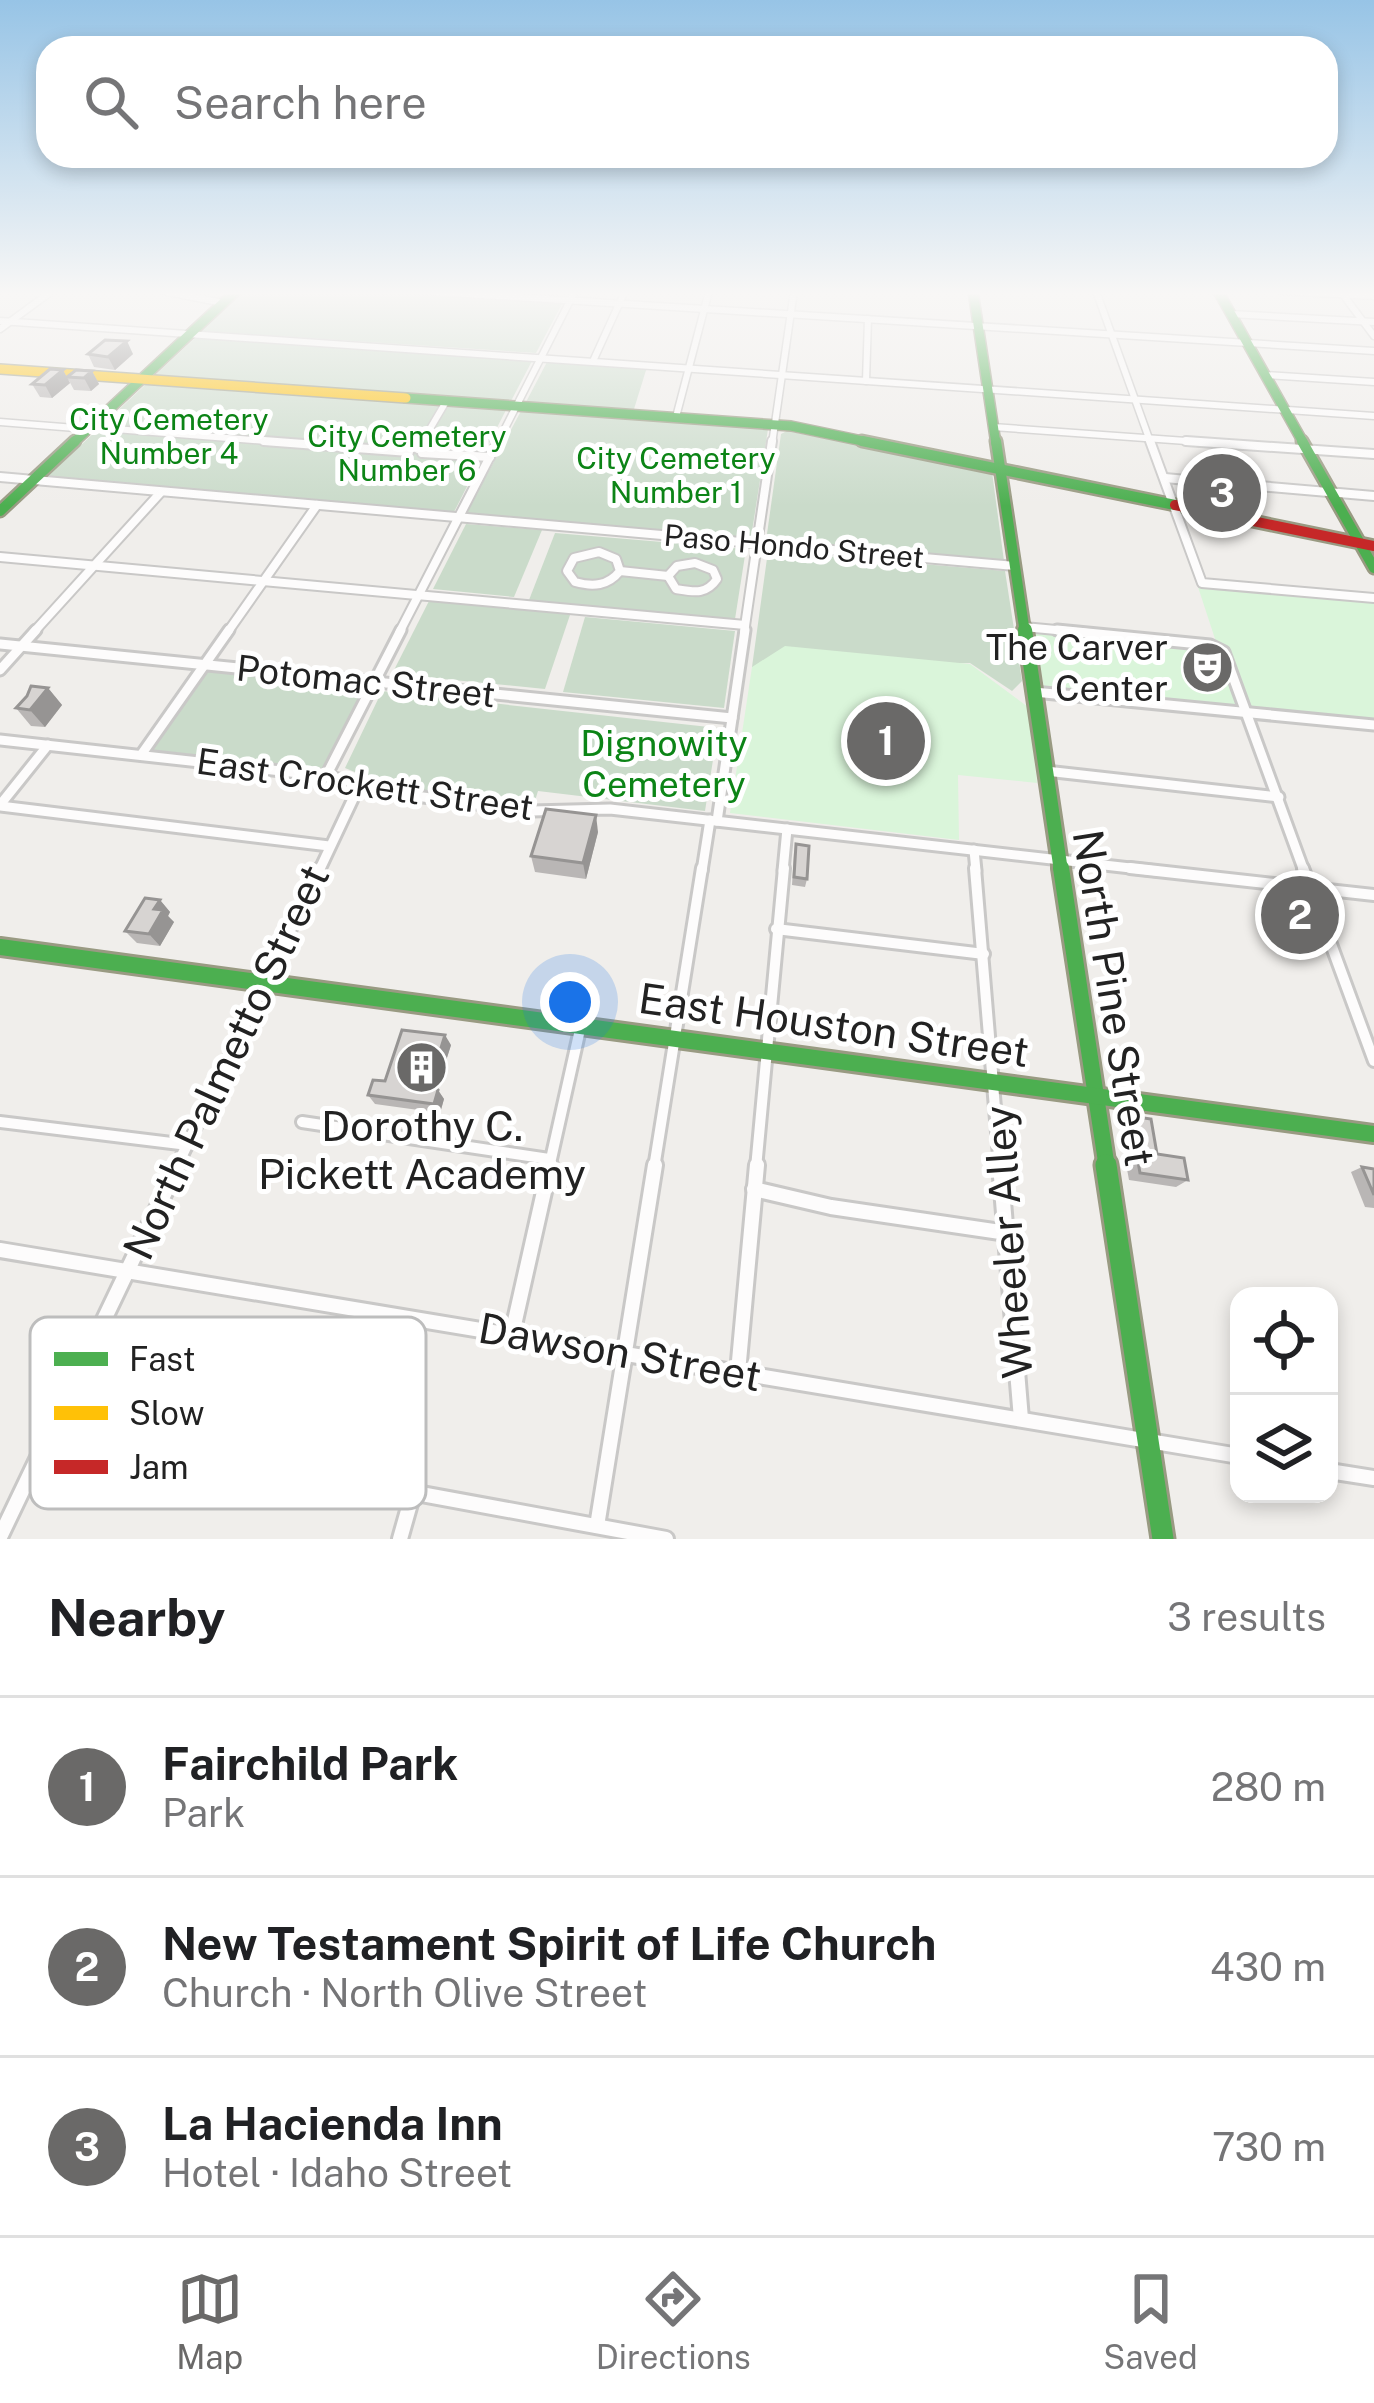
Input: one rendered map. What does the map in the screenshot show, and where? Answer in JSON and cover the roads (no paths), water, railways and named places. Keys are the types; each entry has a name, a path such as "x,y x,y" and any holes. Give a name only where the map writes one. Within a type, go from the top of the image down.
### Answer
{"main road":[{"path":"0,511 160,363"},
{"name":"North Pine Street","path":"984,363 1163,1539"},
{"path":"1258,363 1332,493 1367,544 1374,568"},
{"path":"0,369 676,417 777,416 893,445 1367,544"},
{"path":"0,501 32,480"},
{"name":"East Houston Street","path":"0,947 1374,1134"}],"street":[{"path":"326,776 539,363"},
{"path":"645,363 1374,416"},
{"path":"676,417 689,363"},
{"path":"597,1526 673,1036 760,544 784,363"},
{"path":"866,382 867,363"},
{"path":"1121,363 1202,583 1374,598"},
{"path":"1265,375 1374,382"},
{"path":"417,451 447,400"},
{"path":"0,422 490,457"},
{"path":"994,427 1374,454"},
{"name":"Paso Hondo Street","path":"0,477 1015,566"},
{"path":"1165,478 1374,496"},
{"path":"0,670 161,492"},
{"path":"141,755 317,505"},
{"path":"599,552 606,531"},
{"path":"599,552 616,559 620,571 612,581 597,586 571,579 568,566 574,558 599,552"},
{"path":"0,557 745,625"},
{"path":"694,562 708,566 717,579 711,588 690,593 676,589 668,576 680,564 694,562"},
{"path":"620,571 668,576"},
{"path":"1024,628 1214,646 1224,652 1374,1061"},
{"name":"Potomac Street","path":"0,644 732,718"},
{"path":"1034,692 1374,725"},
{"name":"East Crockett Street","path":"0,740 326,776 400,794 532,811 598,808 1374,895"},
{"path":"0,806 48,745"},
{"path":"1046,771 1279,796"},
{"name":"North Palmetto Street","path":"104,1317 359,784"},
{"path":"0,806 329,846"},
{"path":"738,1372 787,829"},
{"name":"Wheeler Alley","path":"974,850 997,1080 1021,1419"},
{"path":"776,929 983,954"},
{"path":"512,1334 581,1024"},
{"path":"0,1122 188,1145"},
{"path":"302,1122 549,1159"},
{"path":"754,1190 831,1207 1006,1233"},
{"name":"Dawson Street","path":"0,1250 410,1317"},
{"name":"Dawson Street","path":"426,1320 1230,1455"},
{"path":"1338,1472 1374,1478"},
{"name":"North Palmetto Street","path":"0,1537 30,1473"},
{"path":"426,1495 666,1539"},
{"path":"400,1539 408,1509"}],"water":[{"path":"885,701 908,705 906,752 881,746"}],"place":[{"name":"La Hacienda Inn","path":"1222,493"},
{"name":"The Carver Center","path":"1207,668"},
{"name":"Fairchild Park","path":"886,741"},
{"name":"New Testament Spirit of Life Church","path":"1300,915"},
{"name":"Dorothy C. Pickett Academy","path":"422,1067"}],"park label":[{"name":"City Cemetery Number 4","path":"169,437"},
{"name":"City Cemetery Number 6","path":"407,454"},
{"name":"City Cemetery Number 1","path":"676,476"},
{"name":"Dignowity Cemetery","path":"664,764"}]}
